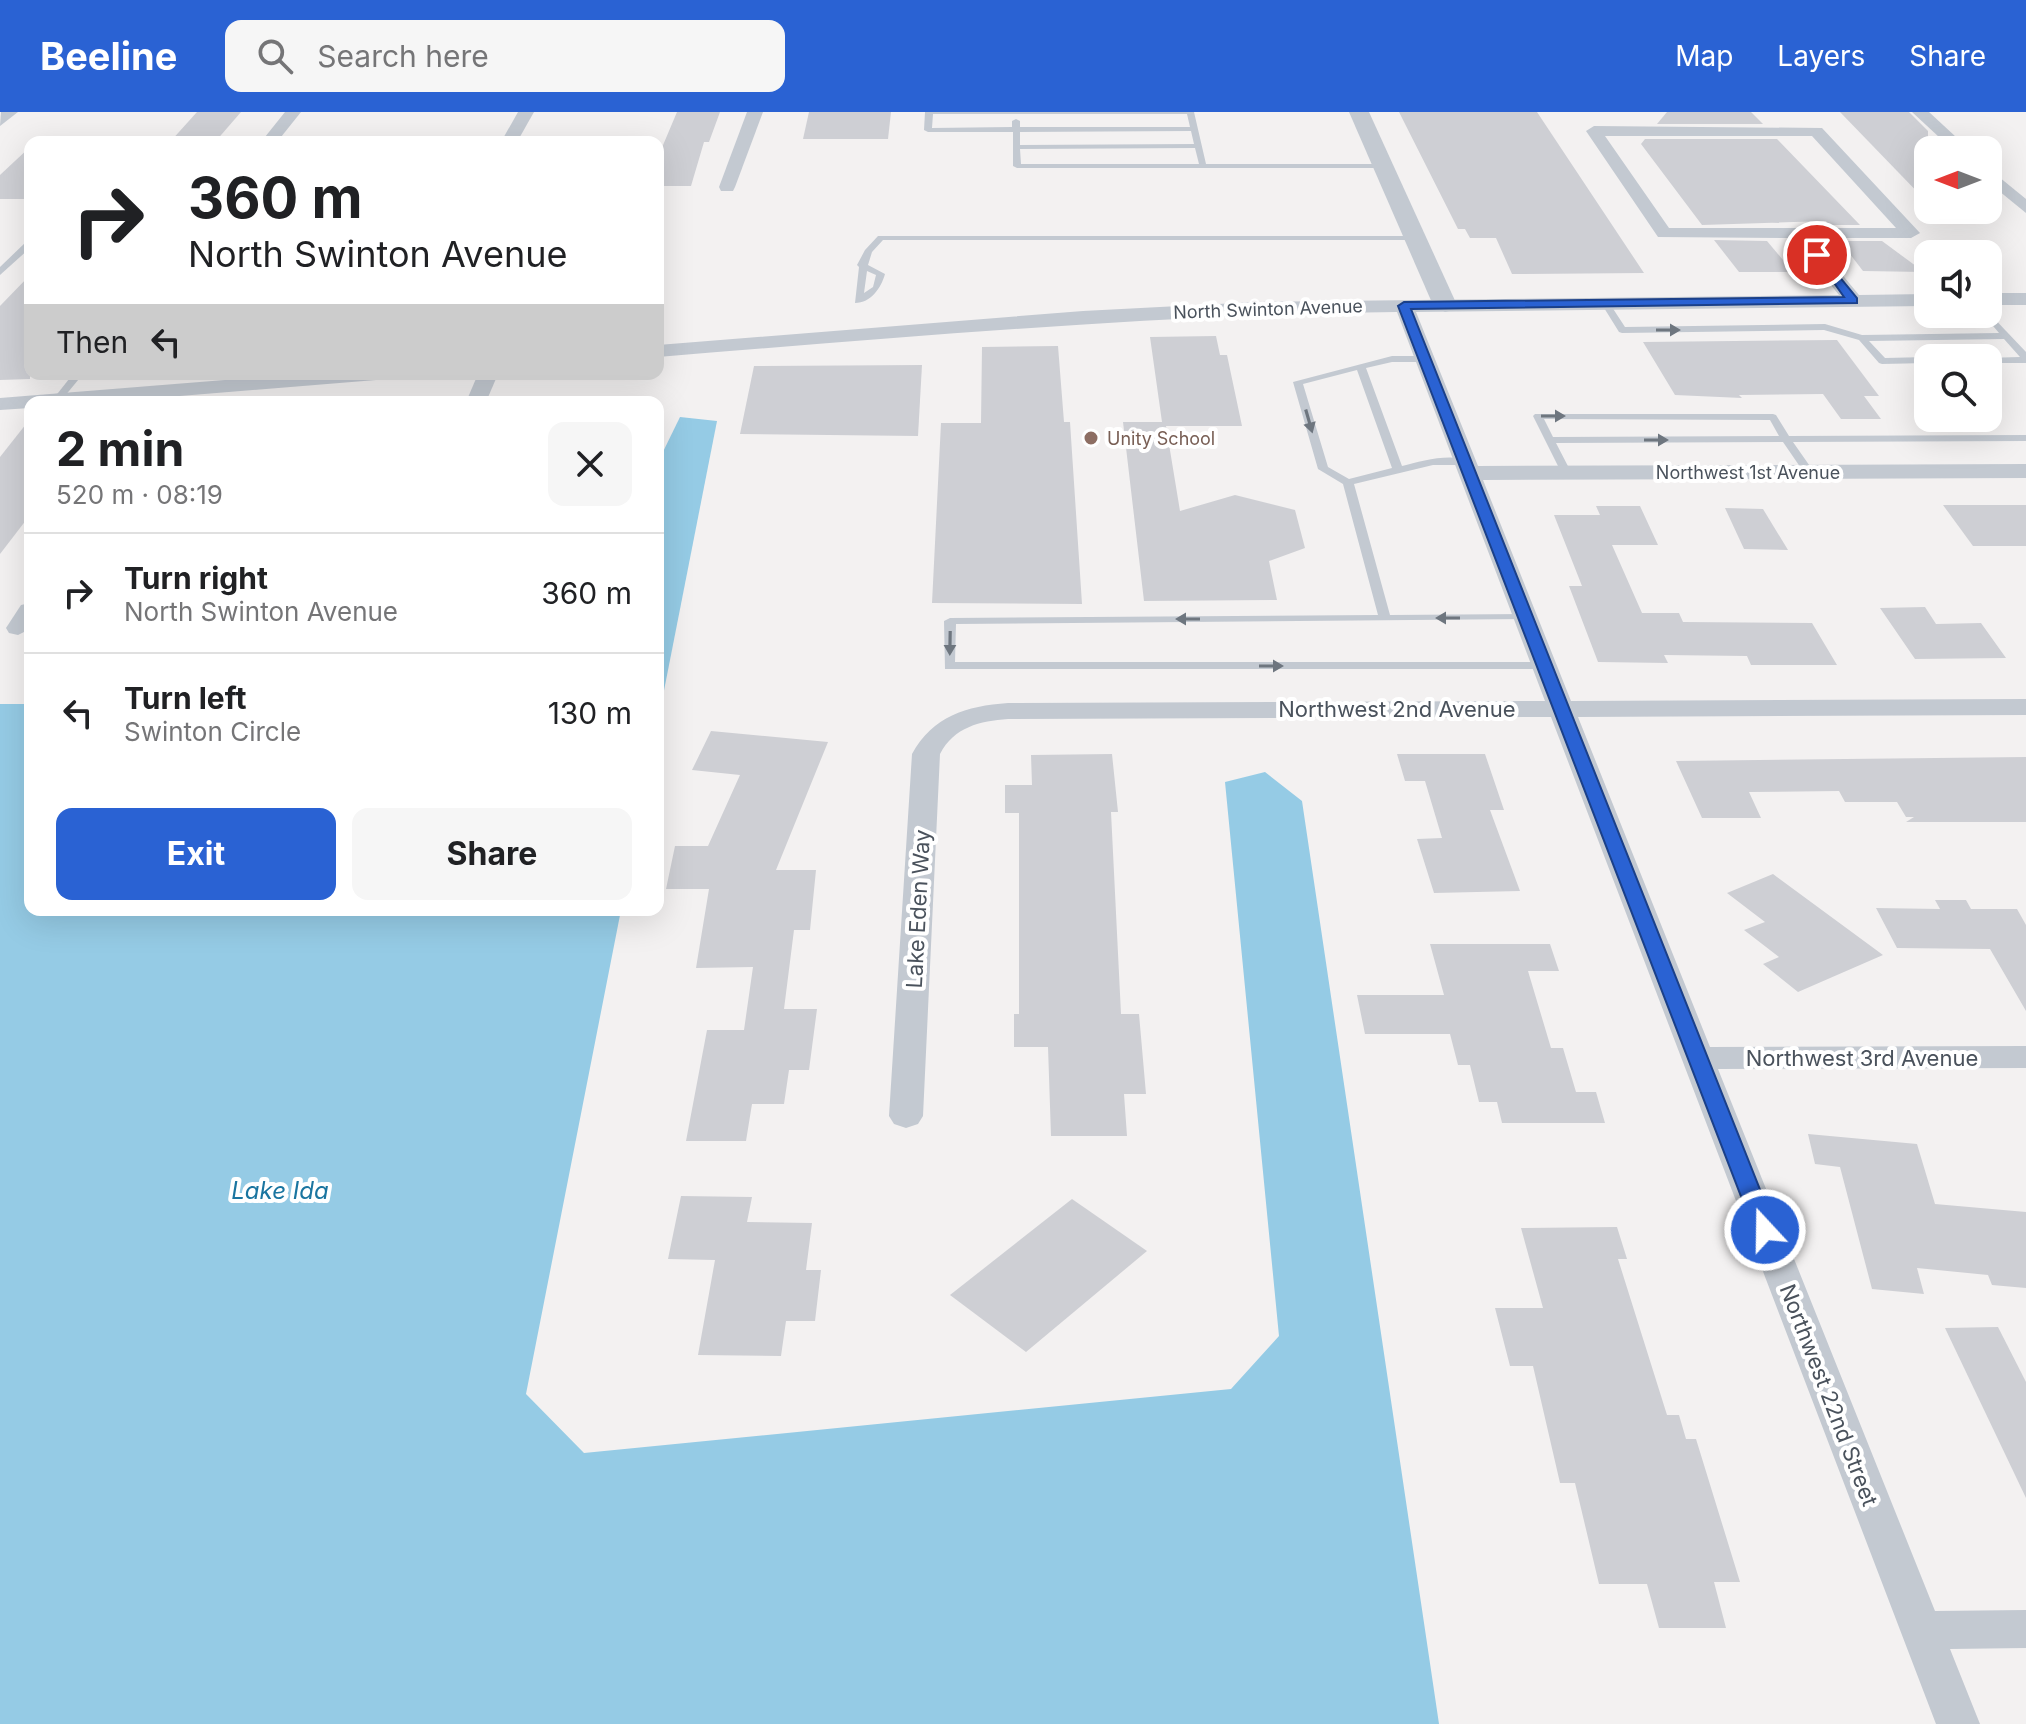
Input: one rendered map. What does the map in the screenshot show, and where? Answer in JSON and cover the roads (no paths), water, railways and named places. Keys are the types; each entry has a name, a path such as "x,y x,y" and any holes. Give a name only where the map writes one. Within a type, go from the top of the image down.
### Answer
{"street":[{"path":"0,121 10,112"},
{"path":"274,136 293,112"},
{"path":"512,136 526,112"},
{"path":"727,187 755,112"},
{"path":"1359,112 1445,305"},
{"path":"1637,112 1651,131"},
{"path":"1920,112 1947,136"},
{"path":"1594,131 1651,131 1816,131 1911,233 1664,233 1594,131"},
{"path":"2002,186 2026,208"},
{"path":"1798,233 1853,300"},
{"path":"2002,299 2026,299"},
{"name":"North Swinton Avenue","path":"664,351 1157,312 1445,305 1914,300"},
{"name":"Northwest 22nd Street","path":"1404,306 1958,1724"},
{"path":"176,396 286,380"},
{"path":"0,404 24,402"},
{"name":"Northwest 1st Avenue","path":"1468,468 1566,472 2026,471"},
{"name":"Northwest 2nd Avenue","path":"962,719 1008,711 2026,707"},
{"name":"Lake Eden Way","path":"906,1116 926,754 932,740 962,719"},
{"name":"Northwest 3rd Avenue","path":"1698,1058 2026,1057"},
{"path":"1921,1630 2026,1629"}],"lane":[{"path":"1194,129 928,130 929,112 1190,112 1203,166"},
{"path":"1016,112 1017,166 1383,166"},
{"path":"1016,147 1198,146"},
{"path":"861,265 881,274 877,288 858,301 863,282 861,265 867,248 881,238 1416,238"},
{"path":"0,272 24,249"},
{"path":"1605,303 1622,330 1825,327 1862,338 2007,336"},
{"path":"2000,328 2026,359"},
{"path":"1862,338 1882,361 1914,360"},
{"path":"1425,359 1392,359 1298,382 1323,469 1348,482 1433,462 1468,468"},
{"path":"2002,360 2026,359"},
{"path":"1361,367 1398,470"},
{"path":"60,396 73,380"},
{"path":"1566,472 1538,416 1773,417 1809,472"},
{"path":"1550,440 2026,438"},
{"path":"1348,482 1385,618"},
{"path":"1526,617 950,621 949,666 1545,666"}],"water":[{"path":"680,417 717,421 664,690 664,450"},
{"name":"Lake Ida","path":"0,704 24,704 24,916 620,916 526,1394 584,1453 1231,1389 1279,1336 1225,782 1265,772 1302,801 1439,1724 0,1724"}],"place":[{"name":"Unity School","path":"1091,438"}]}
